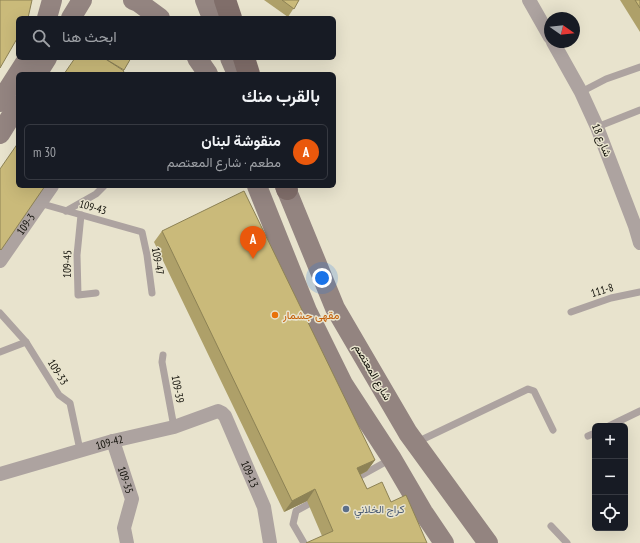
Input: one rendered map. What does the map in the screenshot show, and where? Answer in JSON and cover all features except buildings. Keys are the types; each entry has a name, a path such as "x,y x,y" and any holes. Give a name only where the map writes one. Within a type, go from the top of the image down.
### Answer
{"main road":[{"path":"48,16 52,0"},
{"path":"72,16 82,0"},
{"path":"133,0 157,16"},
{"path":"205,0 211,16"},
{"path":"225,0 230,16"},
{"path":"19,72 27,60"},
{"path":"38,72 45,60"},
{"path":"198,60 207,72"},
{"path":"231,60 236,72"},
{"path":"245,60 248,72"},
{"path":"0,102 16,77"},
{"path":"0,134 16,108"},
{"path":"258,188 307,311 343,384 392,459 440,539"},
{"name":"شارع المعتصم","path":"286,188 335,308 408,433 488,543"}],"street":[{"path":"529,0 544,26"},
{"name":"شارع 18","path":"556,48 581,92 597,127 638,225 640,243"},
{"name":"109-3","path":"0,261 50,188"},
{"name":"109-42","path":"0,474 80,450 174,427 218,411"},
{"name":"109-13","path":"218,411 225,416 264,507 270,543"},
{"name":"109-35","path":"114,441 132,499 124,528 127,543"}],"lane":[{"path":"581,92 606,79 640,67"},
{"path":"597,127 640,110"},
{"path":"66,211 96,194 102,188"},
{"name":"109-43","path":"39,203 142,232"},
{"name":"109-45","path":"81,215 77,255 78,295 96,293"},
{"name":"109-47","path":"142,232 147,255 152,293"},
{"name":"111-8","path":"571,312 611,298 640,292"},
{"name":"109-33","path":"0,313 26,342 59,395 70,403 80,450"},
{"path":"0,352 26,342"},
{"name":"109-39","path":"163,355 162,362 174,427"},
{"path":"416,443 528,389 534,391 553,430"},
{"path":"615,423 640,411"},
{"path":"588,436 592,434"},
{"path":"344,485 392,459"},
{"path":"304,543 293,524 296,511 324,496"},
{"path":"551,526 567,543"}],"place":[{"name":"منقوشة لبنان","path":"253,259"},
{"name":"مقهى جشمار","path":"275,315"},
{"name":"كراج الخلاني","path":"346,509"}]}
